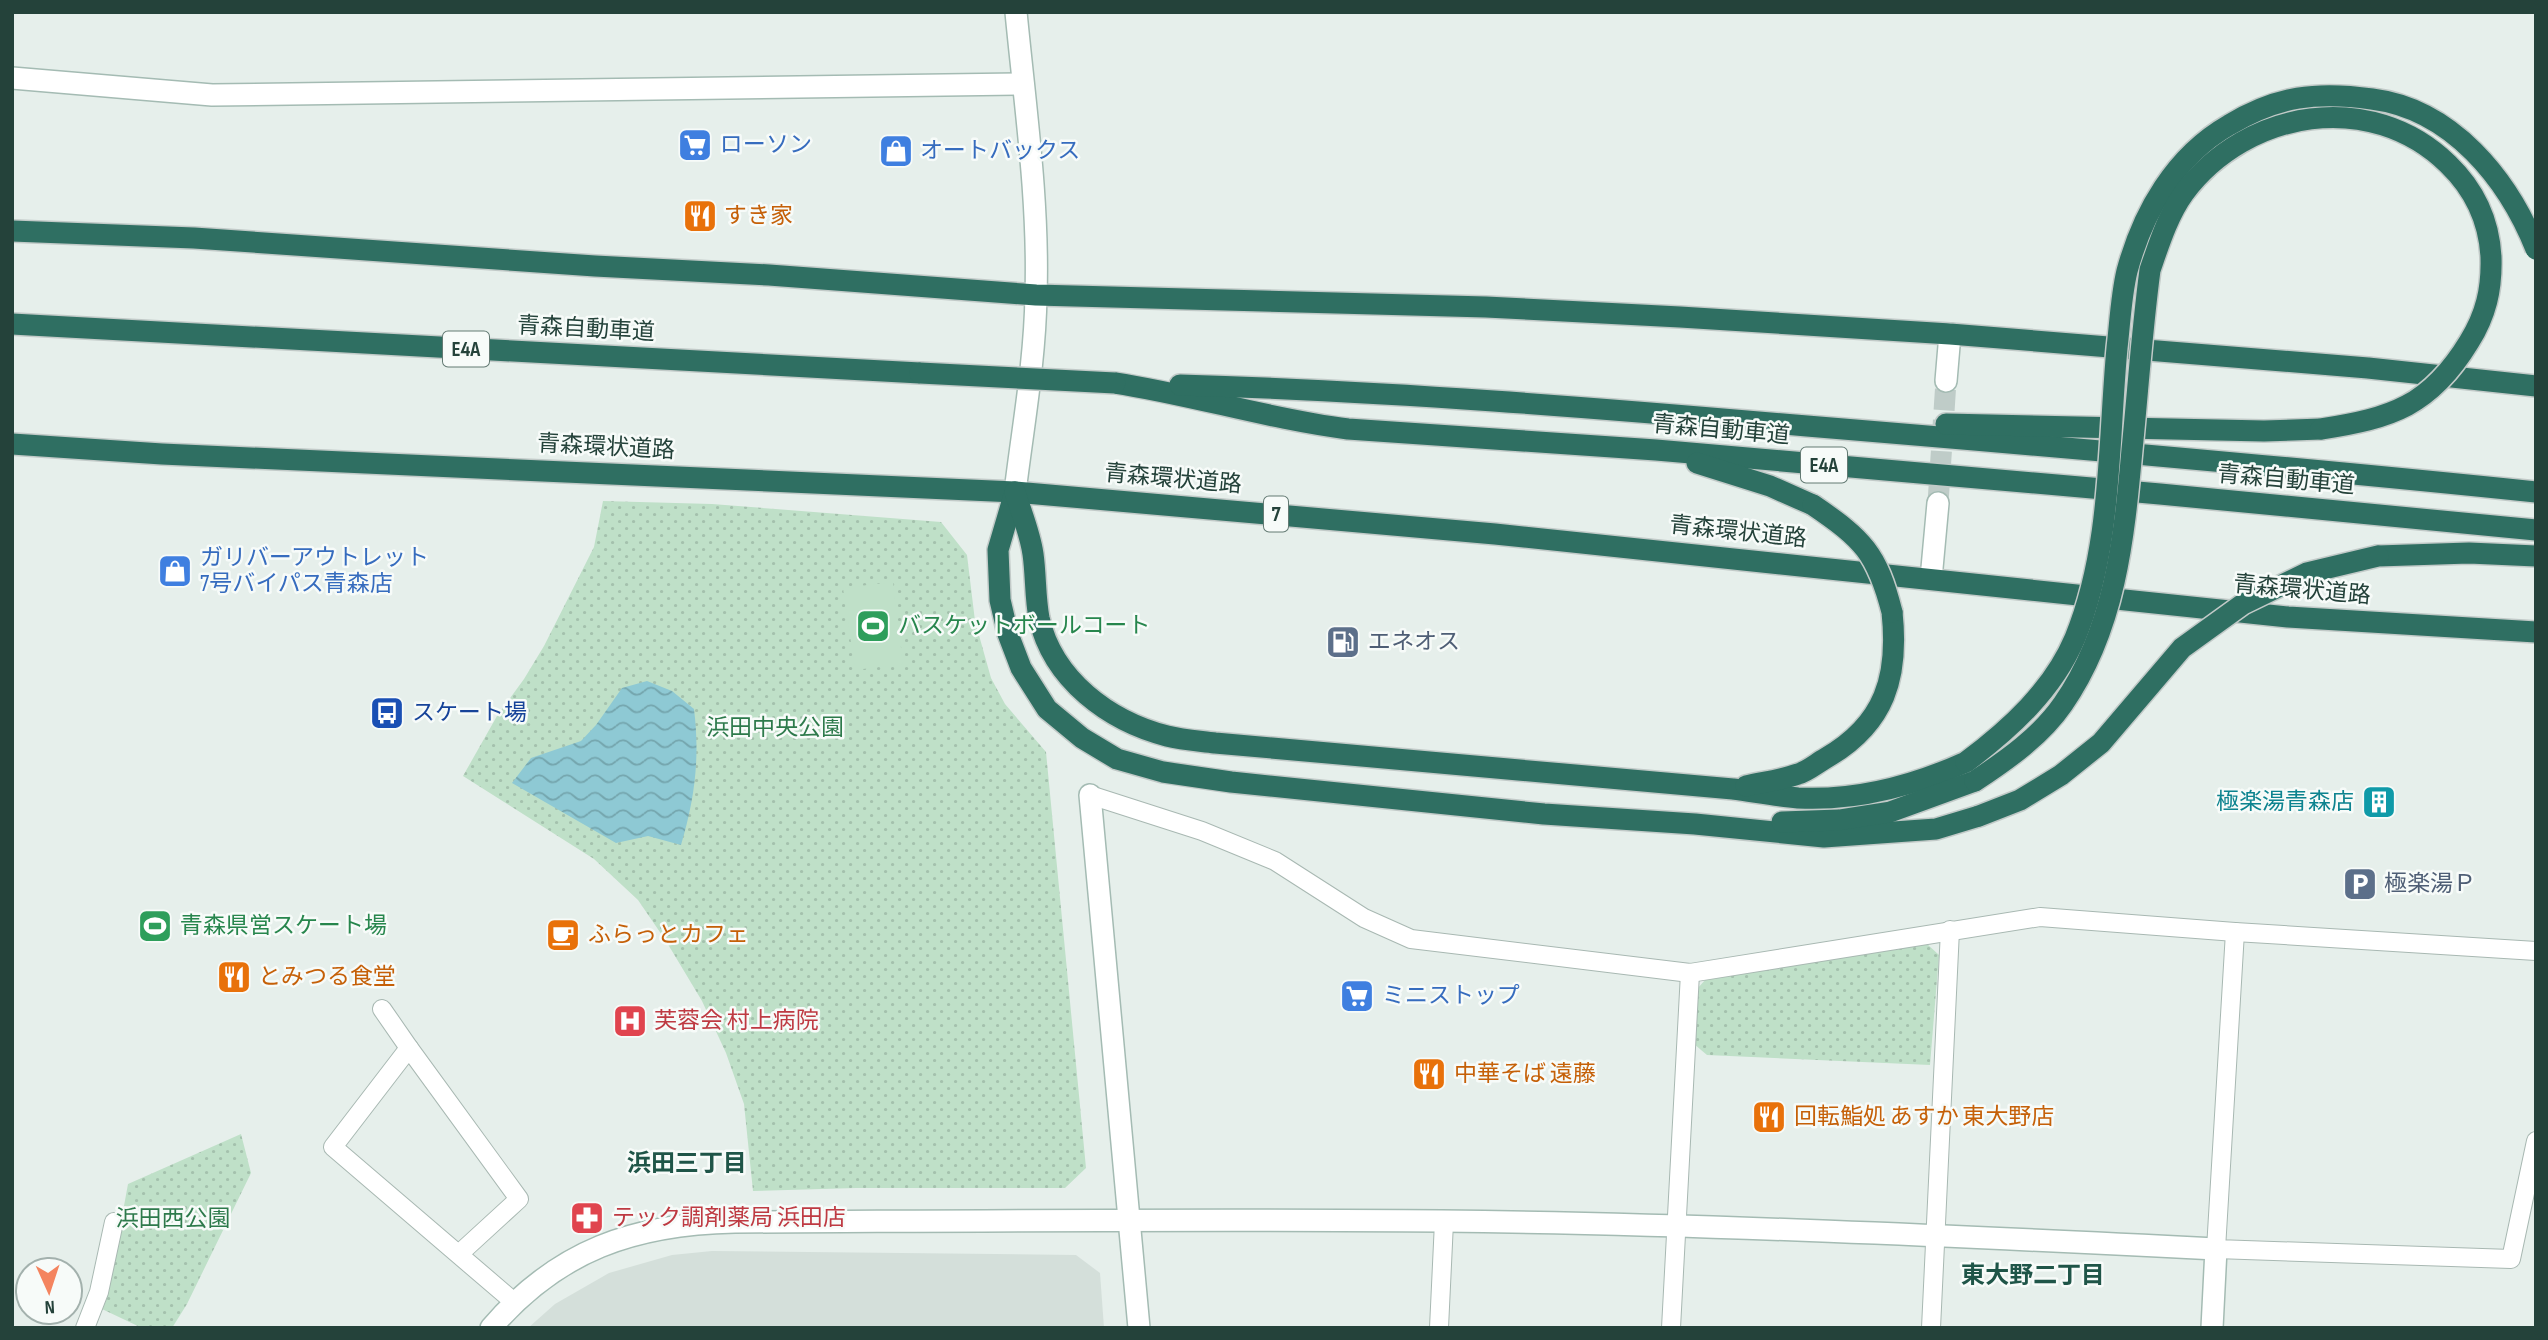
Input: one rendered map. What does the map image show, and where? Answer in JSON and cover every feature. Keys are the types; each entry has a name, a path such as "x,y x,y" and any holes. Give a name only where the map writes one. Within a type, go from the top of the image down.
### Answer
{"highway":[{"path":"1695,824 1839,820 1890,812 1971,771 2045,689 2074,639 2093,580 2104,517 2111,410 2127,273 2157,197 2183,161 2211,135 2253,110 2296,97 2336,94 2378,99 2420,113 2457,136 2487,165 2511,198 2536,249"},
{"path":"1015,492 1033,552 1040,619 1052,650 1070,679 1097,704 1127,722 1168,737 1733,789 1799,798 1856,795 2006,761 2026,745 2062,706 2095,648 2115,582 2125,524 2150,270 2164,232 2183,194 2209,166 2241,142 2275,125 2316,118 2357,118 2393,128 2431,147 2459,174 2479,202 2490,238 2492,282 2482,321 2457,362 2434,388 2404,407 2368,421 2321,429 2264,431 1998,426 1671,415"},
{"path":"12,231 194,238 1036,295 1486,307 1950,334 2368,368 2536,386"},
{"name":"青森自動車道","path":"12,324 1115,383 1337,390 2255,463 2536,492"},
{"name":"青森自動車道","path":"1115,383 1301,423 1348,429 1656,450 2536,530"},
{"name":"青森環状道路","path":"12,444 175,455 1015,492 1495,534 2288,617 2536,632"},
{"path":"1656,450 1770,486 1813,505 1849,530 1869,553 1884,579 1892,612 1895,641 1890,682 1875,717 1839,751 1800,774 1733,789"},
{"path":"1015,492 998,550 1000,600 1007,634 1021,668 1047,709 1082,738 1117,759 1163,772 1245,784 1544,814 1695,824 1824,837 1936,829 2020,800 2061,775 2101,743 2182,648 2243,604 2307,572 2378,556 2469,553 2536,556"}],"street":[{"path":"1015,492 1036,295 1036,233 1016,12"},
{"path":"12,78 212,95 1023,84"},
{"path":"1946,381 1950,334"},
{"path":"1931,579 1938,503"},
{"path":"1139,1328 1090,795 1202,831 1275,861 1364,918 1411,939 1690,973 2040,917 2536,951"},
{"path":"1931,1328 1950,930"},
{"path":"2212,1328 2235,932"},
{"path":"1671,1328 1690,973"},
{"path":"382,1009 519,1199 459,1254"},
{"path":"409,1048 333,1147 514,1302"},
{"path":"491,1328 514,1302 536,1284 581,1255 627,1236 673,1225 748,1222 1128,1220 1677,1226 1936,1234 2216,1249 2511,1259 2536,1141"},
{"path":"85,1328 99,1292 114,1222"},
{"path":"1439,1328 1444,1222"}],"shaded area":[{"path":"712,1251 1076,1255 1100,1273 1104,1328 528,1328 555,1304 609,1273 672,1255"}],"green space":[{"name":"浜田中央公園","path":"603,501 712,504 941,522 967,555 975,621 991,678 1005,704 1046,752 1086,1168 1065,1188 753,1191 744,1104 726,1053 702,1001 638,900 594,859 463,776 497,716 544,646 594,547"},
{"name":"バスケットボールコート","path":"893,582 903,664 855,670 843,588"},
{"path":"1926,943 1939,955 1930,1065 1707,1055 1694,1044 1697,989 1706,979"},
{"name":"浜田西公園","path":"241,1134 251,1173 187,1304 172,1328 142,1328 102,1309 128,1184"}],"water":[{"path":"647,681 672,691 694,709 695,777 681,845 648,836 616,843 512,783 531,758 581,741 622,688"}],"tunnel":[{"path":"1938,503 1946,381"}],"place":[{"name":"ローソン","path":"695,145"},
{"name":"オートバックス","path":"896,151"},
{"name":"すき家","path":"700,216"},
{"name":"ガリバーアウトレット 7号バイパス青森店","path":"175,571"},
{"name":"バスケットボールコート","path":"873,626"},
{"name":"エネオス","path":"1343,642"},
{"name":"スケート場","path":"387,713"},
{"name":"極楽湯青森店","path":"2379,802"},
{"name":"極楽湯Ｐ","path":"2360,884"},
{"name":"青森県営スケート場","path":"155,926"},
{"name":"ふらっとカフェ","path":"563,935"},
{"name":"とみつる食堂","path":"234,977"},
{"name":"ミニストップ","path":"1357,996"},
{"name":"芙蓉会 村上病院","path":"630,1021"},
{"name":"中華そば 遠藤","path":"1429,1074"},
{"name":"回転鮨処 あすか 東大野店","path":"1769,1117"},
{"name":"テック調剤薬局 浜田店","path":"587,1218"}],"district":[{"name":"浜田三丁目","path":"687,1163"},
{"name":"東大野二丁目","path":"2033,1275"}]}
